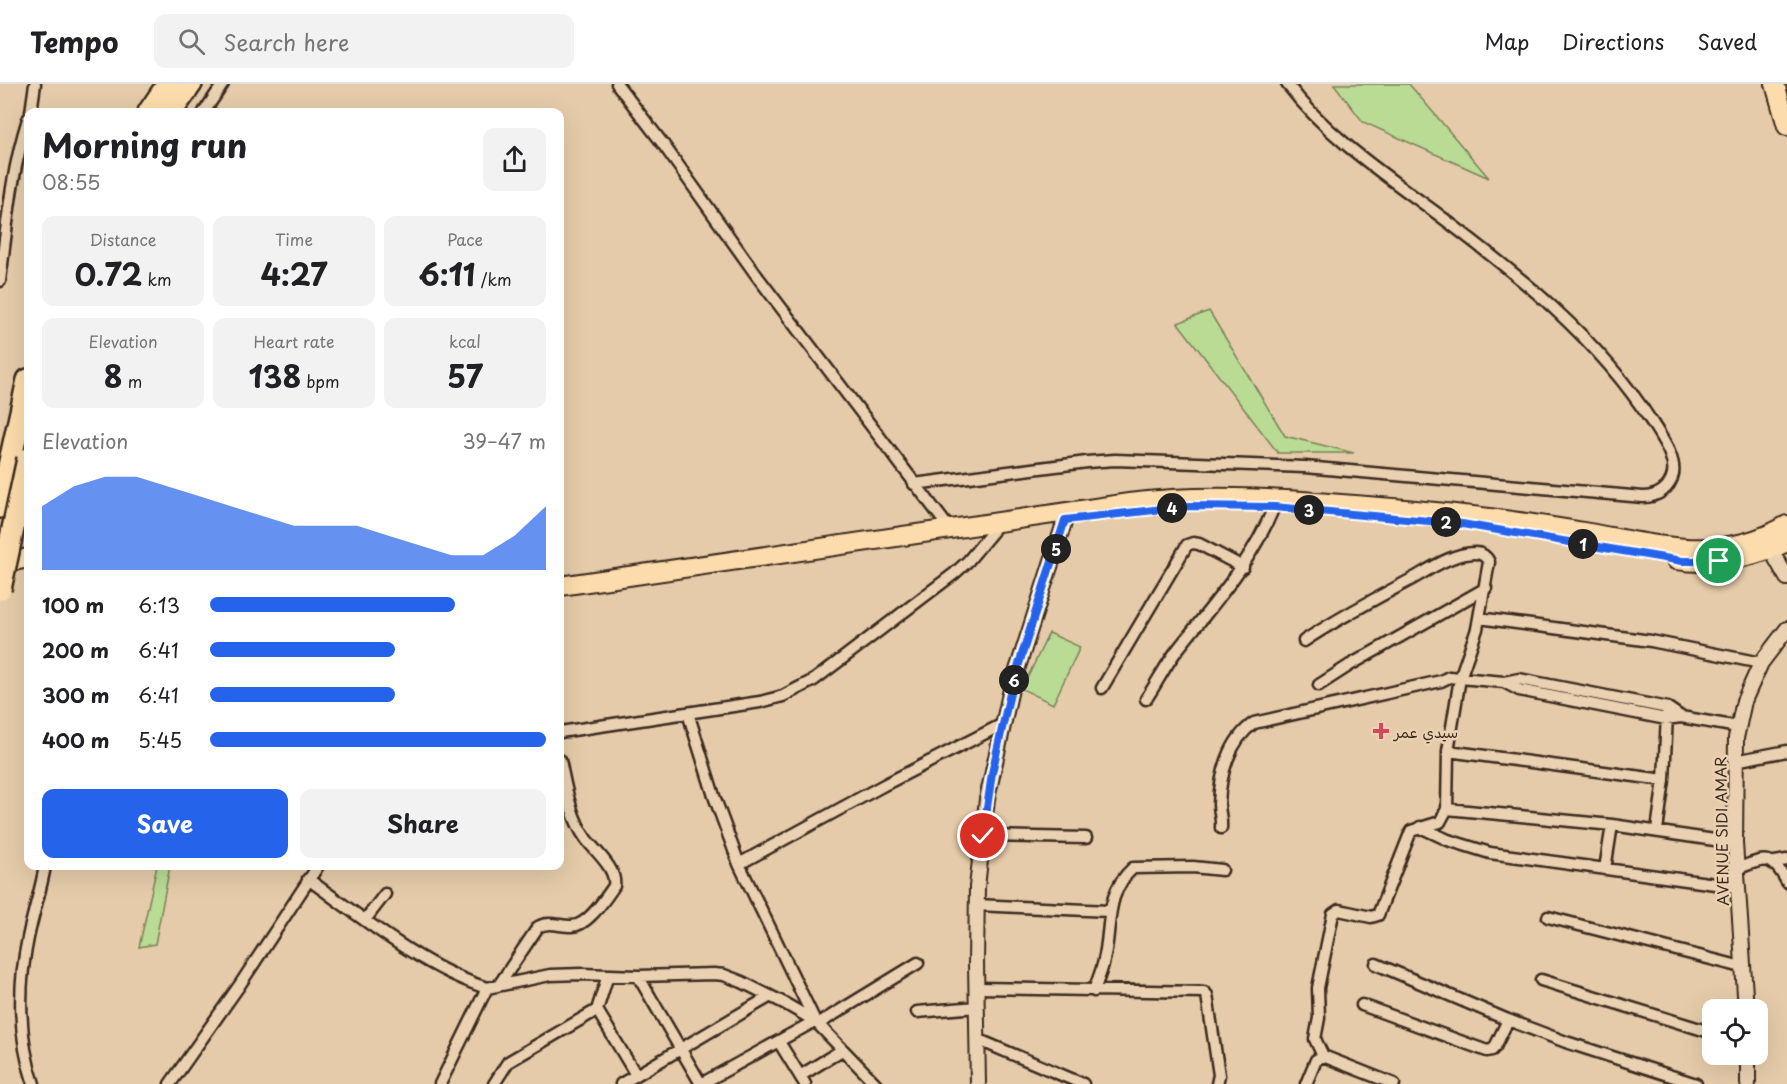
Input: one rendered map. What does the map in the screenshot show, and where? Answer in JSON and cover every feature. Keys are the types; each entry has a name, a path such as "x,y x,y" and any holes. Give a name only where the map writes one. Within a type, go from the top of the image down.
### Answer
{"highway":[{"path":"152,108 168,84"},
{"path":"174,108 191,84"},
{"path":"0,507 24,398"},
{"path":"0,590 24,478"}],"main road":[{"path":"1775,84 1787,126"},
{"path":"564,585 1150,500 1220,496 1472,516 1556,527 1681,549 1730,546 1779,539"},
{"path":"564,594 1047,522 1190,506 1274,507 1462,524 1682,561 1737,559 1779,539"},
{"path":"0,564 24,559"}],"street":[{"path":"32,108 35,84"},
{"path":"207,108 223,84"},
{"path":"617,84 663,144 757,276 949,528"},
{"path":"914,484 1115,460 1305,467 1643,497 1655,496 1664,489 1671,480 1673,468 1663,442 1633,396 1588,342 1554,308 1493,257 1349,147 1317,118 1287,84"},
{"path":"0,281 10,194 24,133"},
{"path":"1146,699 1176,651 1243,567 1274,507"},
{"path":"978,1084 976,905 992,773 1011,689 1065,520"},
{"path":"1047,522 1055,530 1058,541"},
{"path":"564,731 772,700 805,686 955,573 993,531"},
{"path":"1779,539 1787,578"},
{"path":"1102,688 1187,545 1199,544 1243,567"},
{"path":"1304,641 1334,621 1451,558 1473,552 1486,556 1489,562 1490,569 1479,618 1460,678 1448,751 1447,809 1440,822 1411,831 1378,915 1371,917 1339,910 1333,914 1318,988 1319,1018 1315,1039 1323,1056 1394,1084"},
{"path":"1319,685 1486,588"},
{"path":"1479,618 1652,641 1761,663"},
{"name":"AVENUE SIDI AMAR","path":"1745,999 1735,843 1735,761 1738,727 1744,701 1761,663 1787,629"},
{"path":"1221,828 1219,807 1222,777 1239,736 1254,723 1441,681 1449,677 1504,682 1519,679 1681,717 1738,727"},
{"path":"688,713 739,864 817,1023"},
{"path":"1657,830 1664,780 1667,713"},
{"path":"739,864 884,785 1003,724"},
{"path":"1448,751 1664,780"},
{"path":"1735,761 1787,751"},
{"path":"499,985 538,927 548,924 573,927 583,924 612,890 615,882 613,874 577,824 569,803 564,779"},
{"path":"1447,809 1657,830 1735,843"},
{"path":"1605,869 1612,825"},
{"path":"1420,827 1448,840 1490,853 1737,887"},
{"path":"983,836 1086,838"},
{"path":"1736,869 1762,859 1775,862 1787,860"},
{"path":"1775,862 1787,882"},
{"path":"1094,991 1104,960 1109,911 1114,895 1133,868 1193,867 1222,870"},
{"path":"34,1084 24,1046 22,993 28,939 44,870"},
{"path":"170,1084 239,986 315,870"},
{"path":"308,879 425,959 462,979 487,988 550,975 724,975 784,1003 817,1023 876,1084"},
{"path":"365,920 385,894"},
{"path":"976,905 1109,911"},
{"path":"1548,917 1742,967"},
{"path":"638,976 701,1084 817,1023 918,963"},
{"path":"1376,964 1566,1042 1696,1084"},
{"path":"494,1084 508,1062 597,1010 608,975"},
{"path":"1541,980 1702,1030"},
{"path":"440,1084 487,988"},
{"path":"977,988 1204,992 1207,995 1219,1075 1217,1084"},
{"path":"621,1084 769,997"},
{"path":"1362,1005 1489,1051 1495,1047 1508,1020"},
{"path":"917,1012 977,1007"},
{"path":"597,1010 636,1075"},
{"path":"979,1040 1083,1084"},
{"path":"779,1042 802,1080 842,1050"},
{"path":"1306,1084 1316,1060 1323,1056"},
{"path":"1748,1065 1748,1084"}],"green space":[{"path":"1334,84 1409,84 1489,178 1363,122"},
{"path":"1209,311 1285,436 1354,453 1278,453 1178,323"},
{"path":"1049,633 1080,647 1053,704 1022,689"},
{"path":"156,870 169,870 155,944 139,947"}],"place":[{"name":"سيدي عمر","path":"1381,731"}],"route":[{"path":"983,836 987,799 1011,689 1065,520 1190,506 1274,507 1425,519 1682,561 1719,561"}]}
